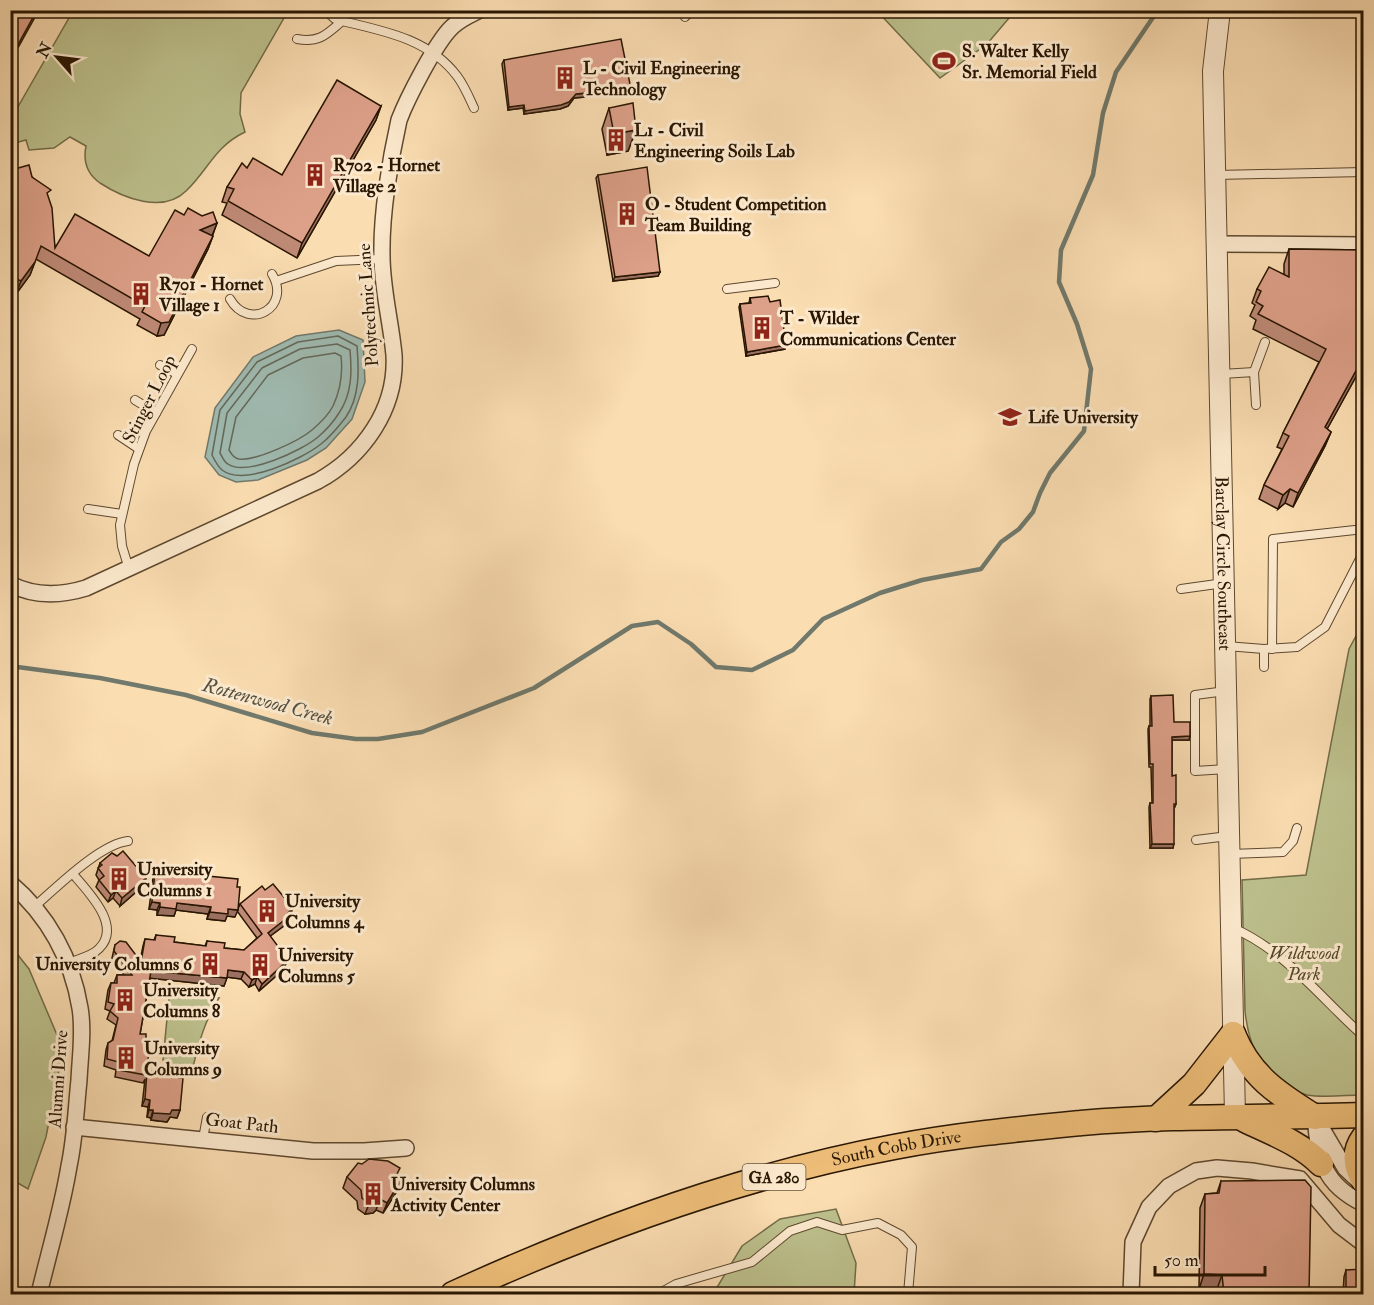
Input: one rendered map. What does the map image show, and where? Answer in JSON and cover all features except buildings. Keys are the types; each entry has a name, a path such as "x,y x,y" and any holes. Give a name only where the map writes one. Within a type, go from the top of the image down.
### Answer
{"main road":[{"path":"1155,1119 1194,1084 1233,1035 1241,1054 1265,1082 1314,1117"},
{"name":"South Cobb Drive","path":"453,1294 546,1254 645,1217 745,1185 845,1157 894,1147 1004,1131 1084,1123 1235,1116 1364,1115"},
{"path":"1235,1116 1291,1141 1321,1164"},
{"path":"1364,1137 1359,1145 1356,1161 1364,1183"}],"street":[{"name":"Polytechnic Lane","path":"10,584 22,590 41,594 69,593 86,588 318,481 343,465 365,442 375,429 387,403 393,368 392,340 382,259 385,212 399,120 445,34 460,15 480,10"},
{"name":"Barclay Circle Southeast","path":"1220,10 1216,175 1235,1116"},
{"path":"1217,244 1364,245"},
{"name":"Alumni Drive","path":"10,883 34,907 56,937 68,963 80,1008 80,1062 67,1177 39,1294"},
{"path":"1314,1117 1321,1164 1337,1187 1364,1204"},
{"path":"1314,1117 1345,1167 1364,1183"},
{"name":"Goat Path","path":"74,1126 320,1151 406,1149"},
{"path":"1131,1294 1133,1242 1149,1207 1169,1186 1196,1171 1217,1168 1300,1179 1339,1225 1364,1244"}],"lane":[{"path":"325,10 335,19 401,36 422,46 456,74 474,108"},
{"path":"685,17 692,10"},
{"path":"297,39 311,41 326,35 342,21"},
{"path":"1216,175 1364,172"},
{"path":"230,299 244,313 263,313 273,305 276,299 278,287 274,277 336,261 382,259"},
{"path":"727,289 775,283"},
{"path":"1256,405 1254,372 1264,342"},
{"name":"Stinger Loop","path":"129,568 122,546 122,514 140,449 156,413 192,349"},
{"path":"160,365 177,374"},
{"path":"1220,375 1254,372"},
{"path":"135,400 156,413"},
{"path":"118,435 140,449"},
{"path":"88,509 122,514"},
{"path":"1264,667 1268,649 1273,539 1364,529"},
{"path":"1226,645 1268,649 1297,647 1324,627 1364,550"},
{"path":"1181,589 1225,583"},
{"path":"1227,691 1195,695 1195,771 1229,769"},
{"path":"1196,840 1283,852 1290,845 1297,828"},
{"path":"34,907 107,848 128,841"},
{"path":"68,963 98,950 107,930 105,916 73,874"},
{"path":"1232,928 1244,933 1291,966 1360,1034"},
{"path":"203,1139 207,1118"},
{"path":"658,1294 676,1284 752,1262 790,1231 817,1222 842,1230 857,1229 878,1223 900,1234 912,1247 908,1294"}],"green space":[{"path":"73,11 288,11 241,93 240,114 245,132 219,151 186,191 177,198 155,203 120,194 100,183 87,167 86,146 70,137 54,148 29,150 26,140 15,143 11,140 11,119"},
{"name":"S. Walter Kelly Sr. Memorial Field","path":"877,11 1015,11 987,44 940,78"},
{"name":"Wildwood Park","path":"1363,623 1363,1095 1313,1096 1293,1090 1270,1074 1262,1064 1251,1039 1245,1011 1242,880 1306,875 1349,649"},
{"path":"10,945 29,969 63,1049 46,1137 28,1189 11,1179"},
{"path":"174,994 219,998 203,1031 193,1067 166,1064 163,1060 169,998"},
{"path":"836,1209 856,1263 854,1294 713,1294 742,1246 780,1219"}],"water":[{"path":"339,330 363,340 365,382 352,419 326,448 307,460 258,480 236,482 219,475 205,457 215,408 253,357 296,336"}],"waterway":[{"name":"Rottenwood Creek","path":"10,666 100,678 186,695 312,733 356,739 378,739 422,732 534,688 632,626 658,622 691,644 716,667 752,670 793,650 823,619 880,593 922,580 981,569 1001,542 1019,529 1033,512 1050,473 1084,431 1091,369 1077,324 1059,282 1061,250 1093,175 1103,113 1116,72 1158,10"}],"place":[{"name":"S. Walter Kelly Sr. Memorial Field","path":"944,61"},
{"name":"L - Civil Engineering Technology","path":"565,78"},
{"name":"L1 - Civil Engineering Soils Lab","path":"616,140"},
{"name":"R702 - Hornet Village 2","path":"315,175"},
{"name":"O - Student Competition Team Building","path":"627,214"},
{"name":"R701 - Hornet Village 1","path":"141,294"},
{"name":"T - Wilder Communications Center","path":"762,328"},
{"name":"Life University","path":"1010,417"},
{"name":"University Columns 1","path":"119,879"},
{"name":"University Columns 4","path":"267,911"},
{"name":"University Columns 6","path":"210,964"},
{"name":"University Columns 5","path":"260,965"},
{"name":"University Columns 8","path":"125,1000"},
{"name":"University Columns 9","path":"126,1058"},
{"name":"University Columns Activity Center","path":"373,1194"}]}
